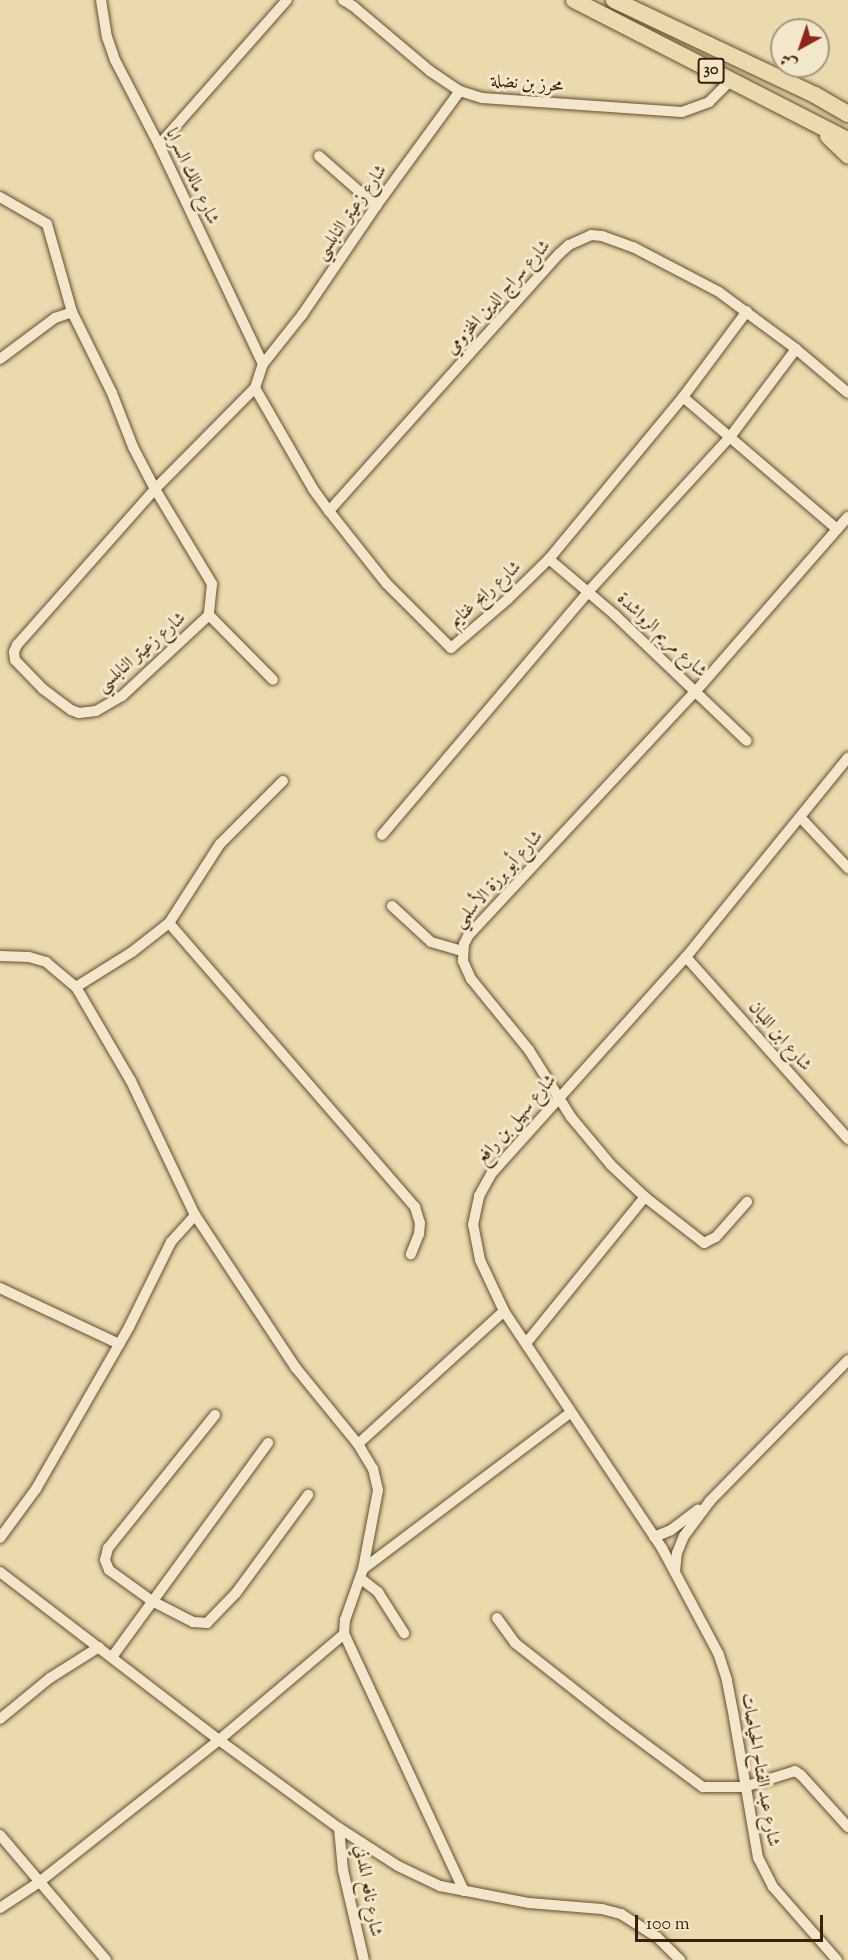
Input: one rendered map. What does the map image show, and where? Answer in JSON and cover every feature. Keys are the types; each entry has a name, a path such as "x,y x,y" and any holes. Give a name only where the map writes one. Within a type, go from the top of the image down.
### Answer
{"main road":[{"name":"30","path":"574,0 848,140"},
{"name":"30","path":"614,0 815,95 848,114"},
{"path":"815,95 848,108"},
{"path":"812,122 848,154"}],"street":[{"name":"شارع مالك السرايا","path":"101,0 107,37 115,60 159,145 263,364"},
{"path":"159,145 287,0"},
{"name":"محرز بن نضلة","path":"343,0 353,3 430,70 460,91 482,98 682,112 709,102 721,93 730,81"},
{"name":"شارع زعيتر النابلسي","path":"0,197 46,224 72,312 112,393 133,447 155,489 212,584 209,615 122,696 96,711 79,713 71,710 43,689 15,660 14,652 27,632 155,489 255,388 263,364 302,315 376,206 460,91"},
{"path":"319,156 376,206"},
{"name":"شارع سراج الدين المخزومي","path":"328,511 559,254 580,239 591,235 602,236 633,247 690,275 747,311 848,393"},
{"name":"شارع رابح غنايم","path":"255,388 328,511 386,583 451,648 508,599 549,559 683,397 747,311"},
{"path":"0,359 55,318 72,312"},
{"path":"382,835 588,592 730,437 796,349"},
{"path":"683,397 837,529"},
{"name":"شارع أبو برزة الأسلمي","path":"747,1202 716,1237 704,1243 645,1197 611,1165 571,1117 529,1050 471,979 463,962 462,951 468,936 696,691 848,517"},
{"name":"شارع مريم الرواشدة","path":"549,559 696,691 747,741"},
{"path":"209,615 273,681"},
{"name":"شارع سهيل بن رافع","path":"662,1548 570,1413 527,1342 504,1311 480,1260 473,1233 474,1212 486,1181 558,1097 686,957 848,758"},
{"path":"76,987 132,952 169,923 220,844 283,781"},
{"path":"801,818 848,868"},
{"path":"392,906 431,942 462,951"},
{"path":"169,923 414,1207 420,1223 419,1234 411,1254"},
{"path":"0,956 29,957 46,962 76,987 130,1081 195,1215 296,1368 358,1444 373,1469 378,1490 362,1574 347,1609 344,1634 464,1891"},
{"name":"شارع ابن اللبان","path":"686,957 848,1139"},
{"path":"527,1342 645,1197"},
{"path":"0,1538 36,1489 119,1344 171,1242 195,1215"},
{"path":"0,1288 119,1344"},
{"path":"358,1444 504,1311"},
{"path":"675,1571 677,1553 684,1536 710,1501 848,1360"},
{"path":"362,1574 570,1413"},
{"path":"215,1415 105,1554 105,1566 109,1570 152,1601 193,1622 201,1624 212,1620 236,1593 308,1495"},
{"path":"112,1657 268,1443"},
{"path":"654,1537 671,1530 710,1501"},
{"name":"شارع عبد الفتاح الحياصات","path":"662,1548 718,1653 727,1680 754,1842 767,1877 837,1960"},
{"path":"0,1572 219,1740 339,1828 426,1882 529,1903 602,1909 621,1914 657,1937 680,1960"},
{"path":"362,1574 378,1592 404,1633"},
{"path":"497,1618 515,1643 688,1778 704,1786 744,1787 780,1774 797,1772 848,1827"},
{"path":"0,1908 38,1883 219,1740 344,1634"},
{"path":"0,1719 50,1678 99,1647"},
{"name":"شارع نافع المدني","path":"339,1828 343,1870 364,1960"},
{"path":"0,1835 38,1883 106,1960"}]}
